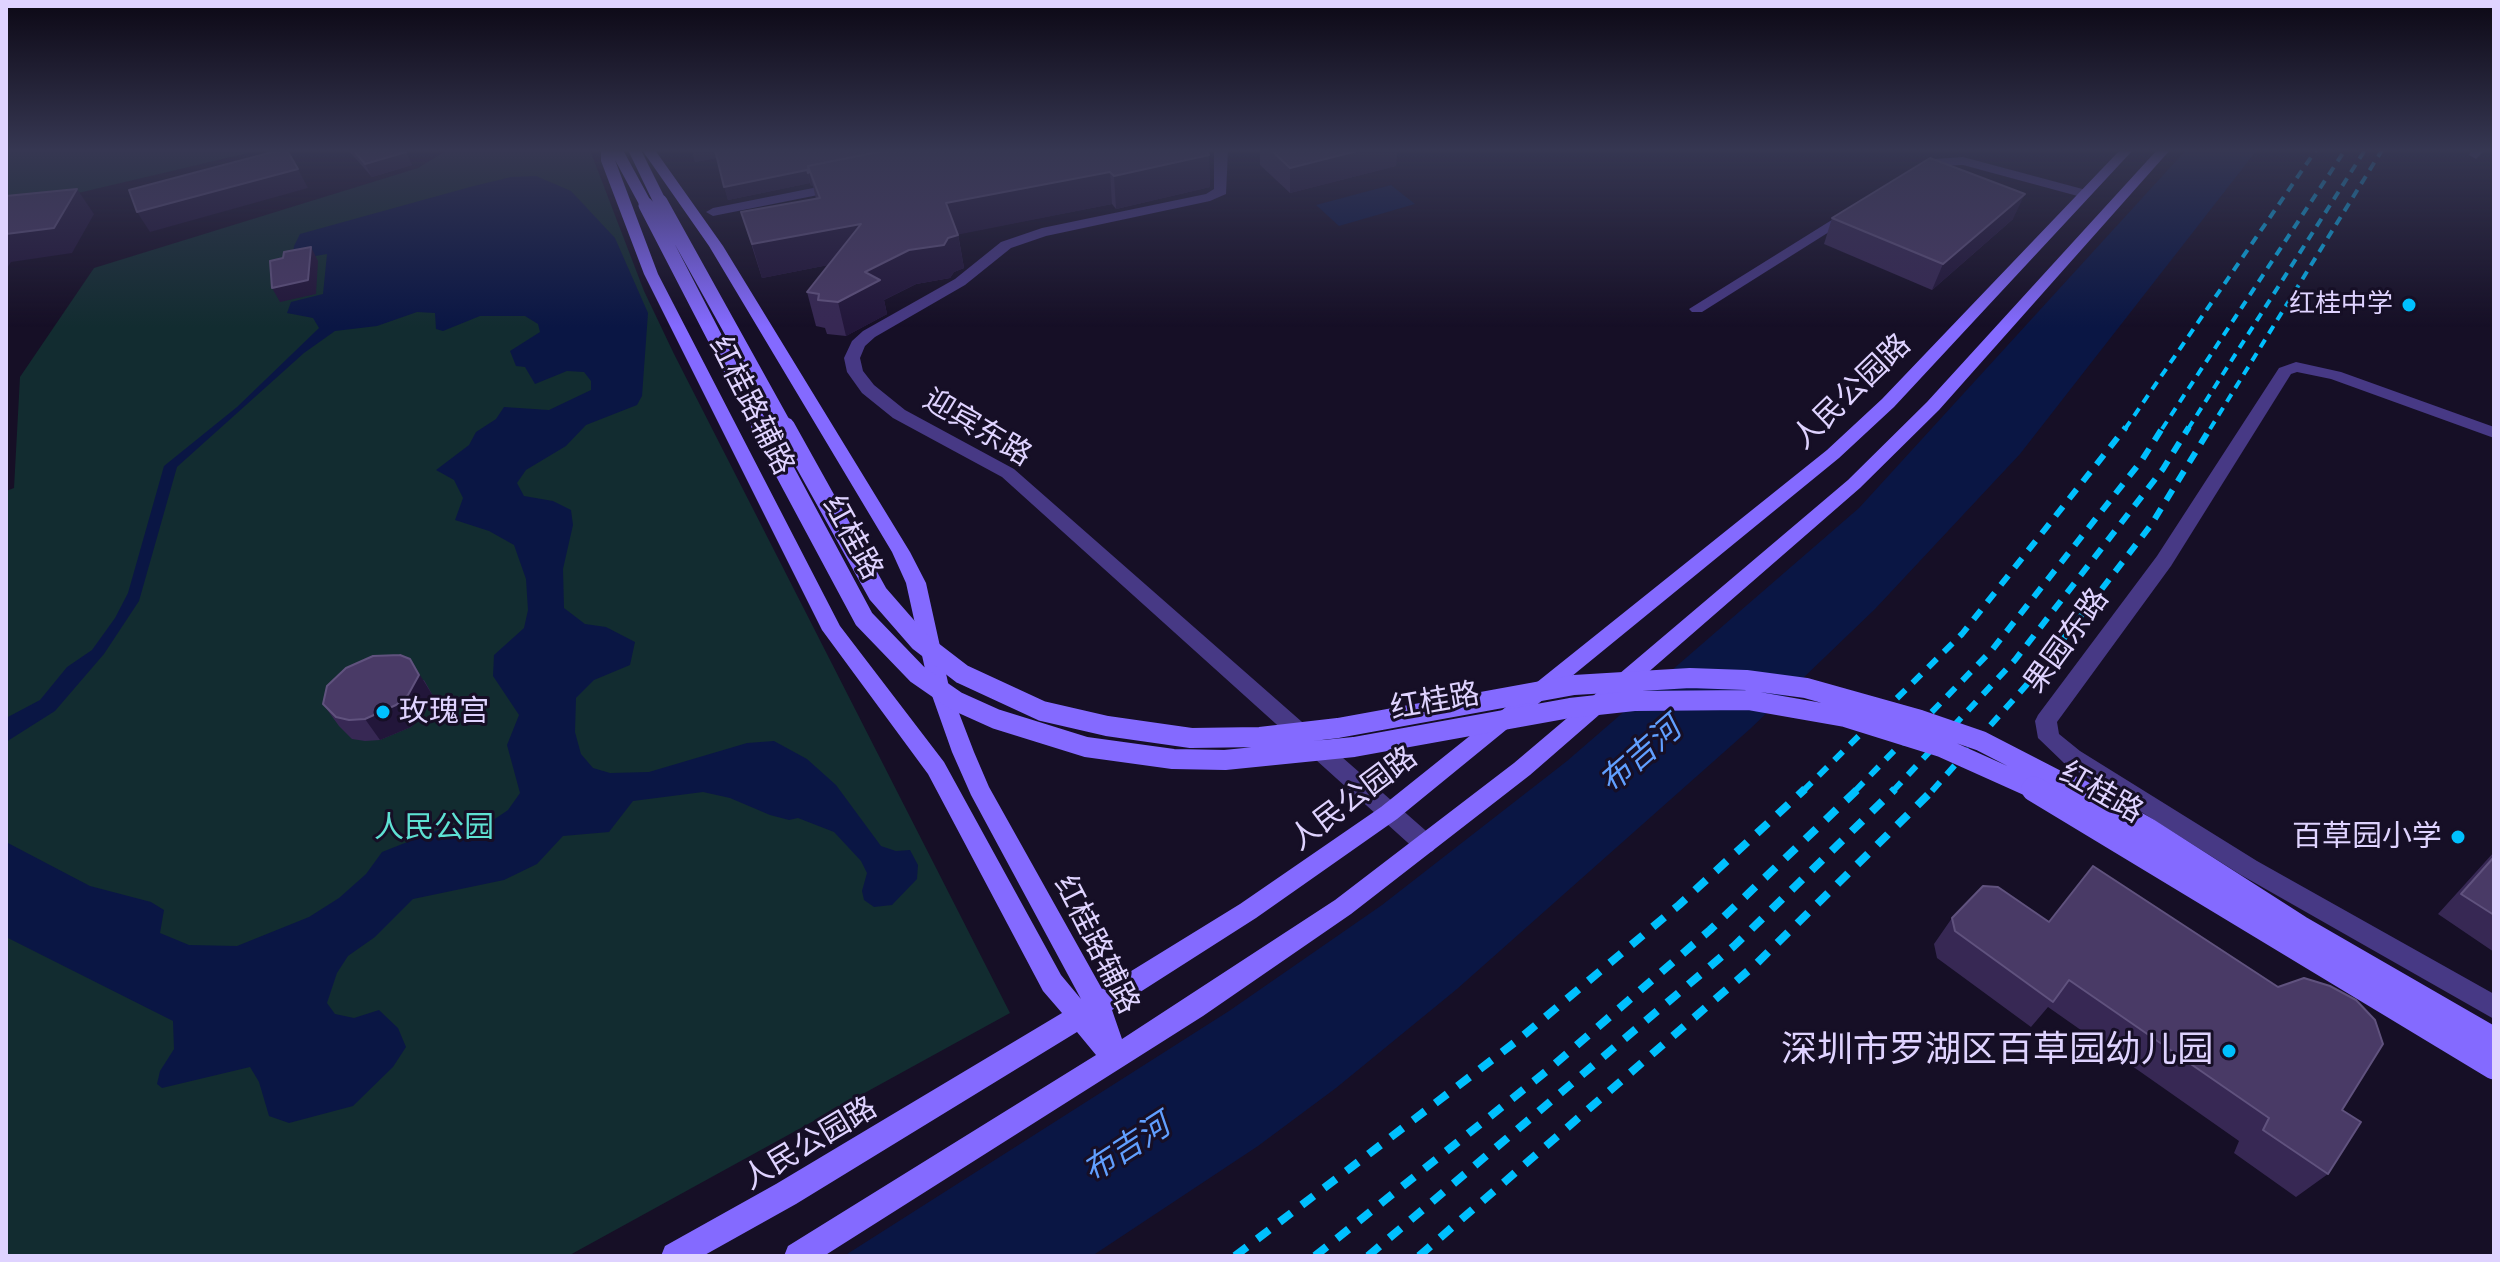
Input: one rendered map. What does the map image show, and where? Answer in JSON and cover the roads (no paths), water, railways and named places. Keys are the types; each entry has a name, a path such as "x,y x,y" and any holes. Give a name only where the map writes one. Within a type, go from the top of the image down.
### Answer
{"main road":[{"name":"红桂路辅路","path":"644,209 651,274 832,630 936,768 1052,983 1078,1018 1116,1059"},
{"name":"红桂路","path":"645,209 864,619 917,674 983,713 1034,733 1086,747 1173,759 1225,760 1354,747 1570,708 1634,701 1748,700 1845,717 1941,747 2038,791 2135,847 2355,986 2494,1067"},
{"name":"红桂路","path":"646,209 878,594 919,641 962,674 999,694 1042,711 1107,726 1191,738 1260,737 1338,728 1589,684 1690,678 1746,680 1806,688 1920,720 1981,741 2028,763 2147,830 2300,928 2494,1040"},
{"name":"红桂路辅路","path":"690,209 839,449 916,583 939,687 979,789 1098,1005 1116,1059"},
{"name":"人民公园路","path":"675,1256 786,1194 1078,1018 1285,886 1389,813 1833,454 1888,403 2071,209"},
{"path":"798,1256 1116,1059 1343,907 1522,769 1854,484 1933,406 2111,209"}],"street":[{"path":"713,212 729,209"},
{"name":"迎宾东路","path":"1153,209 1042,232 1006,245 960,282 869,334 858,344 852,358 855,372 868,389 899,414 1008,473 1425,844"},
{"path":"1697,309 1856,209"},
{"name":"果园东路","path":"2494,433 2335,375 2296,367 2285,371 2164,561 2046,721 2049,738 2072,757 2249,868 2494,1007"}],"water":[{"path":"391,209 588,209 615,238 648,313 642,396 637,405 586,425 566,446 526,470 517,483 524,496 553,501 571,510 573,525 563,569 564,608 585,624 606,627 635,642 630,665 594,680 576,698 575,732 581,754 593,768 610,773 649,772 747,743 774,741 807,759 836,785 881,846 896,851 910,850 918,865 917,879 892,905 874,907 864,900 862,891 867,873 861,861 834,832 798,818 789,820 770,815 730,798 703,792 633,801 609,832 563,836 537,864 504,880 413,899 375,937 348,956 337,973 327,1003 335,1014 354,1018 379,1010 398,1028 406,1047 393,1067 353,1106 289,1123 269,1116 259,1082 250,1067 162,1088 157,1084 160,1071 174,1049 173,1021 6,937 6,842 90,886 151,902 164,910 160,933 189,945 237,946 309,917 339,898 366,874 382,852 443,828 486,825 508,810 520,793 507,745 519,715 493,676 494,655 524,628 528,610 526,579 514,545 489,531 455,520 463,498 454,480 436,470 469,445 476,432 496,419 504,407 549,410 591,390 591,381 584,372 567,371 535,384 525,367 516,366 510,351 540,332 538,324 525,316 480,316 443,331 436,329 435,313 417,312 377,326 335,331 304,353 177,467 139,601 104,654 55,711 6,742 6,718 40,700 67,667 92,650 115,618 128,593 164,466 237,407 319,328 313,318 287,313 291,302 323,294 327,254 292,260 300,234"},
{"path":"1320,209 1398,209 1339,226"},
{"name":"布吉河","path":"2132,209 2211,209 2020,454 1875,609 1750,729 1457,989 1336,1088 1258,1146 1092,1256 844,1256 1229,1011 1382,905 1567,761 1859,508"}],"railway":[{"path":"2125,429 2276,209"},
{"path":"2162,429 2306,209"},
{"path":"2188,429 2328,209"},
{"path":"2210,429 2346,209"},
{"path":"1803,791 1962,634 2126,427"},
{"path":"1855,791 1992,650 2142,460 2163,427"},
{"path":"1894,790 2015,660 2163,469 2189,427"},
{"path":"1932,791 2038,672 2151,525 2211,427"},
{"path":"1235,1256 1518,1040 1679,905 1805,789"},
{"path":"1315,1256 1548,1070 1710,930 1858,789"},
{"path":"1368,1256 1734,946 1894,790"},
{"path":"1419,1256 1756,964 1932,791"}],"place":[{"name":"红桂中学","path":"2409,305"},
{"name":"玫瑰宫","path":"383,712"},
{"name":"百草园小学","path":"2458,837"},
{"name":"深圳市罗湖区百草园幼儿园","path":"2229,1051"}],"park label":[{"name":"人民公园","path":"434,828"}]}
